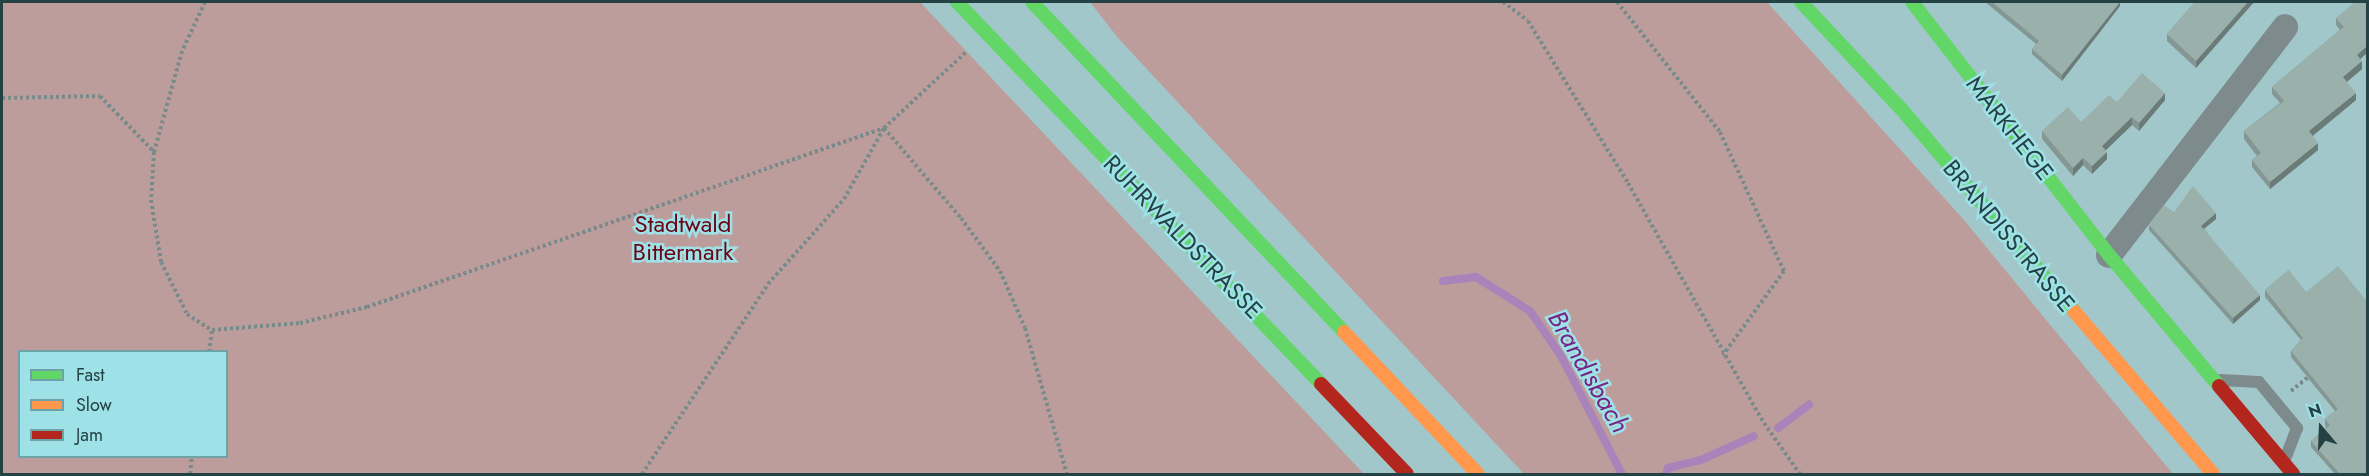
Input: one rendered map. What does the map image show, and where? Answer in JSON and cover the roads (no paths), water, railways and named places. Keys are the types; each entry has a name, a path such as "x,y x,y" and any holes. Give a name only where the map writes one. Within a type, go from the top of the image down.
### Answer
{"main road":[{"name":"RUHRWALDSTRASSE","path":"957,2 1407,474"},
{"path":"1032,2 1479,474"},
{"name":"BRANDISSTRASSE","path":"1801,2 1902,110 2213,474"},
{"name":"MARKHEGE","path":"1912,2 2109,255 2292,474"}],"street":[{"path":"2109,255 2285,27"}],"lane":[{"path":"2214,380 2259,382 2297,428 2283,463"}],"waterway":[{"name":"Brandisbach","path":"1443,281 1476,277 1530,311 1561,356 1622,474"},
{"path":"1778,428 1809,405"},
{"path":"1666,474 1668,468 1701,460 1754,436"}],"park label":[{"name":"Stadtwald Bittermark","path":"683,238"}]}
